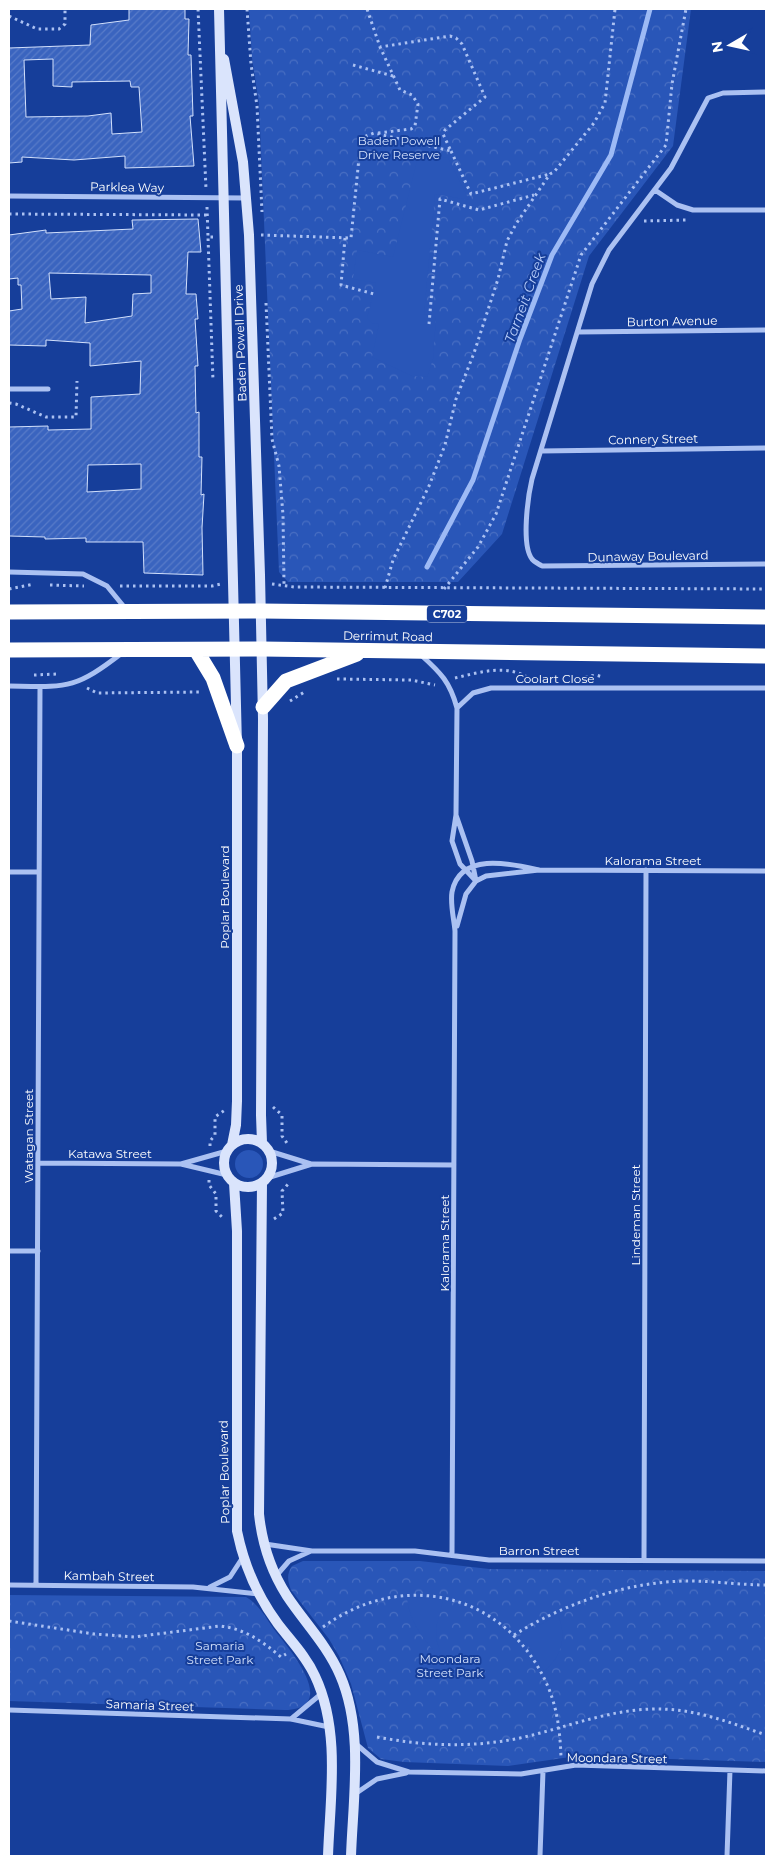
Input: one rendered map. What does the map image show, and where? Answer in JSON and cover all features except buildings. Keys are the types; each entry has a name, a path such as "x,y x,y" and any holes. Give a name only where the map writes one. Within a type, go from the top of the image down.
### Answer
{"highway":[{"name":"Derrimut Road","path":"9,612 261,611 766,617"},
{"name":"Derrimut Road","path":"9,650 262,649 766,656"},
{"path":"196,650 213,678 237,746"},
{"path":"262,707 286,681 365,650"}],"street":[{"name":"Baden Powell Drive","path":"219,9 235,650"},
{"name":"Baden Powell Drive","path":"221,38 239,135 246,198 262,649"},
{"path":"541,451 592,284 602,261 679,155 705,102 716,94 766,92"},
{"path":"655,190 677,205 693,210 766,210"},
{"name":"Parklea Way","path":"9,196 246,198"},
{"name":"Burton Avenue","path":"578,332 766,330"},
{"path":"9,389 48,389"},
{"name":"Connery Street","path":"541,451 766,448"},
{"name":"Dunaway Boulevard","path":"541,451 527,502 528,549 532,560 542,566 766,564"},
{"path":"9,572 83,574 106,586 128,612"},
{"path":"262,649 266,1147 272,1165 264,1181 259,1514 264,1544 276,1576 287,1595 316,1632 335,1663 351,1710 354,1741 351,1856"},
{"path":"9,686 60,687 80,682 95,674 126,650"},
{"name":"Poplar Boulevard","path":"230,1148 236,1125 237,1101 237,746 235,650"},
{"path":"417,652 448,683 457,708 456,815 452,841 460,864 476,881"},
{"name":"Watagan Street","path":"36,1585 40,687"},
{"name":"Coolart Close","path":"457,708 473,693 491,688 766,688"},
{"path":"456,815 474,867 476,881"},
{"name":"Kalorama Street","path":"452,1555 455,931 452,893 455,884 467,871 481,863 495,862 539,870"},
{"name":"Kalorama Street","path":"455,931 461,904 476,881 486,876 539,870 766,871"},
{"name":"Lindeman Street","path":"644,1560 646,870"},
{"path":"9,872 39,872"},
{"path":"312,1164 248,1187 231,1179 224,1163 230,1148 247,1139 312,1164 454,1165"},
{"name":"Katawa Street","path":"181,1164 230,1148"},
{"name":"Katawa Street","path":"38,1163 181,1164 231,1179"},
{"name":"Poplar Boulevard","path":"231,1179 237,1230 235,1501 237,1531 243,1556 258,1594 306,1660 322,1694 329,1726 331,1759 328,1856"},
{"path":"9,1251 38,1251"},
{"name":"Barron Street","path":"264,1544 312,1551 414,1551 489,1560 766,1561"},
{"name":"Barron Street","path":"276,1576 289,1561 312,1551"},
{"path":"210,1588 230,1577 243,1556"},
{"name":"Kambah Street","path":"9,1585 210,1588 258,1594"},
{"path":"291,1719 305,1710 322,1694"},
{"name":"Samaria Street","path":"9,1710 291,1719 329,1726"},
{"name":"Moondara Street","path":"354,1741 378,1762 409,1772"},
{"name":"Moondara Street","path":"353,1796 376,1779 409,1772 509,1774 543,1771 576,1765 766,1771"},
{"path":"727,1856 730,1770"},
{"path":"540,1856 543,1771"}],"path":[{"path":"198,9 208,237"},
{"path":"247,9 251,64 257,106 262,216"},
{"path":"263,235 351,238 361,138 374,133 411,129 415,126 416,100 412,95 400,90 380,47 367,9"},
{"path":"380,47 450,36 456,38 462,44 485,97 445,130 443,134 471,194 554,172 594,123 605,103 615,9"},
{"path":"9,16 37,29 59,29 65,24 65,10"},
{"path":"353,65 393,76"},
{"path":"374,133 451,151"},
{"path":"385,588 396,555 429,486 445,445 456,399 474,353 498,279 507,241 550,174"},
{"path":"429,324 440,199 480,210 535,195"},
{"path":"9,214 207,215"},
{"path":"639,226 643,221 650,220 688,220"},
{"path":"262,226 263,244"},
{"path":"345,238 341,285 374,294"},
{"path":"266,301 272,439 279,466 283,515 284,584"},
{"path":"9,404 16,404 46,417 76,417 77,380"},
{"path":"128,586 212,586 234,583"},
{"path":"260,583 284,584 294,587 766,590"},
{"path":"9,589 40,584 88,586"},
{"path":"212,586 216,612"},
{"path":"292,612 294,587"},
{"path":"332,680 412,680 433,684 440,688 448,683"},
{"path":"85,686 97,693 204,692"},
{"path":"286,704 310,688"},
{"path":"514,1636 575,1604 644,1586 687,1581 766,1585"},
{"path":"377,1737 430,1744 482,1744 528,1736 613,1713 653,1709 701,1713 766,1736"}],"green space":[{"name":"Baden Powell Drive Reserve","path":"249,9 691,9 673,146 589,256 502,534 458,582 288,582 279,572 259,104 252,58"},
{"path":"419,153 448,158 469,200 435,194 424,314 436,317 433,359 427,377 412,376 372,357 379,324 372,323 367,318 376,283 353,279 357,250 393,257"},
{"path":"249,1150 259,1154 263,1164 259,1174 249,1178 239,1174 235,1164 239,1154"},
{"name":"Moondara Street Park","path":"303,1561 420,1561 489,1569 766,1571 766,1762 577,1756 508,1766 404,1762 381,1759 368,1748 351,1684 339,1656 329,1639 291,1590 288,1578 290,1569 292,1566"},
{"name":"Samaria Street Park","path":"9,1595 246,1597 259,1608 300,1664 310,1689 309,1700 301,1707 285,1710 9,1701"},
{"path":"417,1597 443,1600 437,1624 436,1638 443,1661 415,1625 407,1598"},
{"path":"558,1615 562,1631 561,1646 555,1659 544,1671 531,1649 519,1636"}],"waterway":[{"name":"Tarneit Creek","path":"427,567 473,480 520,339 552,255 611,155 650,9"}]}
